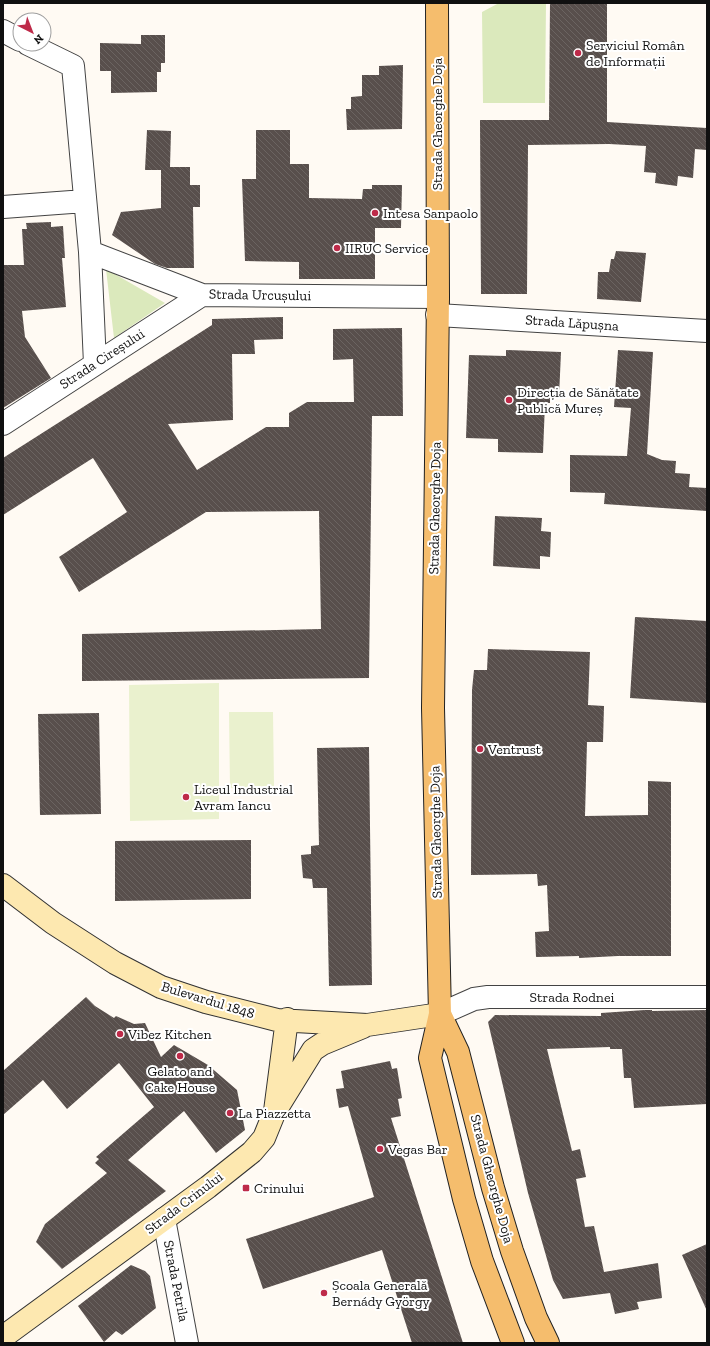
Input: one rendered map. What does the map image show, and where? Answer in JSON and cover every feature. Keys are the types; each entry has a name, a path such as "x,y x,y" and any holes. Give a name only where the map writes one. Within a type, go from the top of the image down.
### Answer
{"main road":[{"name":"Strada Gheorghe Doja","path":"437,3 437,306 433,708 440,1014 430,1058 464,1199 482,1261 513,1343"},
{"name":"Strada Gheorghe Doja","path":"440,1014 458,1052 493,1188 512,1251 536,1318 548,1343"}],"street":[{"path":"3,31 12,36"},
{"path":"44,52 72,66 90,252 95,364"},
{"path":"3,207 85,201"},
{"name":"Strada Urcușului","path":"90,252 202,295 437,306"},
{"name":"Strada Cireșului","path":"3,424 202,295"},
{"name":"Strada Lăpușna","path":"437,306 707,331"},
{"name":"Bulevardul 1848","path":"3,885 53,922 115,963 160,987 206,1002 277,1020 367,1024 440,1014"},
{"name":"Strada Rodnei","path":"440,1014 474,999 488,997 707,997"},
{"name":"Strada Crinului","path":"3,1337 164,1219 252,1152 264,1138 275,1111 287,1020"},
{"path":"275,1111 314,1050 322,1044 367,1024"},
{"name":"Strada Petrila","path":"164,1219 187,1343"}],"green space":[{"path":"499,3 546,3 545,103 483,103 482,12"},
{"path":"106,269 165,303 114,338"},
{"path":"219,683 219,819 130,821 129,685"},
{"path":"229,712 273,712 274,786 230,788"}],"building":[{"path":"550,3 607,3 607,122 707,128 707,150 695,149 693,178 678,176 677,186 655,183 656,173 644,172 646,146 609,144 528,145 527,294 481,294 480,120 549,120"},
{"path":"141,35 165,35 165,63 161,63 161,72 157,72 157,92 111,93 111,71 100,71 100,43 141,44"},
{"path":"403,65 402,129 347,130 346,109 351,109 351,97 362,96 362,75 379,75 379,66"},
{"path":"147,130 171,131 170,167 190,167 190,185 200,185 200,207 193,207 194,268 167,268 155,264 112,235 121,212 161,208 161,170 145,170"},
{"path":"256,130 290,130 290,164 309,164 309,198 362,199 363,189 372,189 372,185 402,185 401,228 375,228 375,279 299,279 299,262 245,261 242,179 256,179"},
{"path":"51,222 51,227 63,226 65,258 62,258 66,307 22,311 25,337 51,378 3,408 3,265 24,265 22,229 27,229 26,223"},
{"path":"616,251 646,253 641,302 597,299 598,272 609,272 611,259 614,259"},
{"path":"283,317 283,339 254,340 255,354 232,354 233,420 168,424 197,470 266,427 289,427 289,413 307,402 354,402 353,359 333,360 333,329 402,328 403,416 372,416 369,678 82,681 82,634 321,629 319,511 206,512 79,592 59,557 127,512 93,458 3,515 3,458 212,325 212,319"},
{"name":"Direcția de Sănătate Publică Mureș","path":"506,350 561,352 559,397 550,396 550,403 545,403 543,453 498,452 498,439 466,438 469,355 506,356"},
{"path":"618,350 653,352 647,454 662,460 676,461 675,473 690,474 689,487 707,488 707,511 604,504 605,493 570,492 570,455 627,456 631,408 614,407"},
{"path":"495,516 542,518 541,531 551,532 550,557 540,556 540,569 493,566"},
{"path":"635,617 707,621 707,703 630,698"},
{"path":"488,649 590,652 588,705 604,706 603,742 587,742 585,816 648,815 648,781 671,782 671,956 579,958 579,956 536,957 535,932 549,931 547,885 538,886 537,874 471,875 472,690 474,670 487,670"},
{"path":"99,713 101,814 40,815 38,714"},
{"path":"369,747 372,985 329,986 327,888 313,888 312,879 303,878 301,855 311,854 311,846 319,845 317,748"},
{"path":"251,840 251,899 115,901 115,841"},
{"path":"86,997 95,1006 114,1018 116,1016 134,1024 145,1023 161,1057 174,1045 208,1065 237,1090 245,1130 216,1153 184,1111 128,1160 166,1191 62,1269 36,1242 45,1224 107,1173 95,1163 99,1159 96,1157 154,1107 119,1063 67,1109 43,1080 3,1115 3,1071"},
{"path":"645,1010 707,1010 707,1104 634,1108 631,1078 624,1078 622,1049 610,1049 610,1047 547,1049 572,1151 580,1149 586,1177 576,1179 585,1227 594,1226 604,1272 658,1263 662,1298 637,1302 639,1309 615,1314 610,1293 563,1299 553,1280 528,1193 488,1022 495,1015 601,1016 601,1013"},
{"path":"390,1061 392,1069 397,1068 402,1098 398,1099 401,1116 391,1118 463,1343 412,1343 382,1250 263,1289 246,1239 374,1197 348,1106 339,1108 336,1089 344,1088 341,1071"},
{"path":"707,1244 707,1311 682,1255"},
{"path":"131,1265 145,1271 150,1276 156,1308 122,1335 116,1331 104,1342 78,1306"}],"place":[{"name":"Serviciul Român de Informații","path":"578,53"},
{"name":"Intesa Sanpaolo","path":"375,213"},
{"name":"IIRUC Service","path":"337,248"},
{"name":"Direcția de Sănătate Publică Mureș","path":"509,400"},
{"name":"Ventrust","path":"480,749"},
{"name":"Liceul Industrial Avram Iancu","path":"186,797"},
{"name":"Vibez Kitchen","path":"120,1034"},
{"name":"Gelato and Cake House","path":"180,1056"},
{"name":"La Piazzetta","path":"230,1113"},
{"name":"Vegas Bar","path":"380,1149"},
{"name":"Crinului","path":"246,1188"},
{"name":"Școala Generală Bernády György","path":"324,1293"}]}
